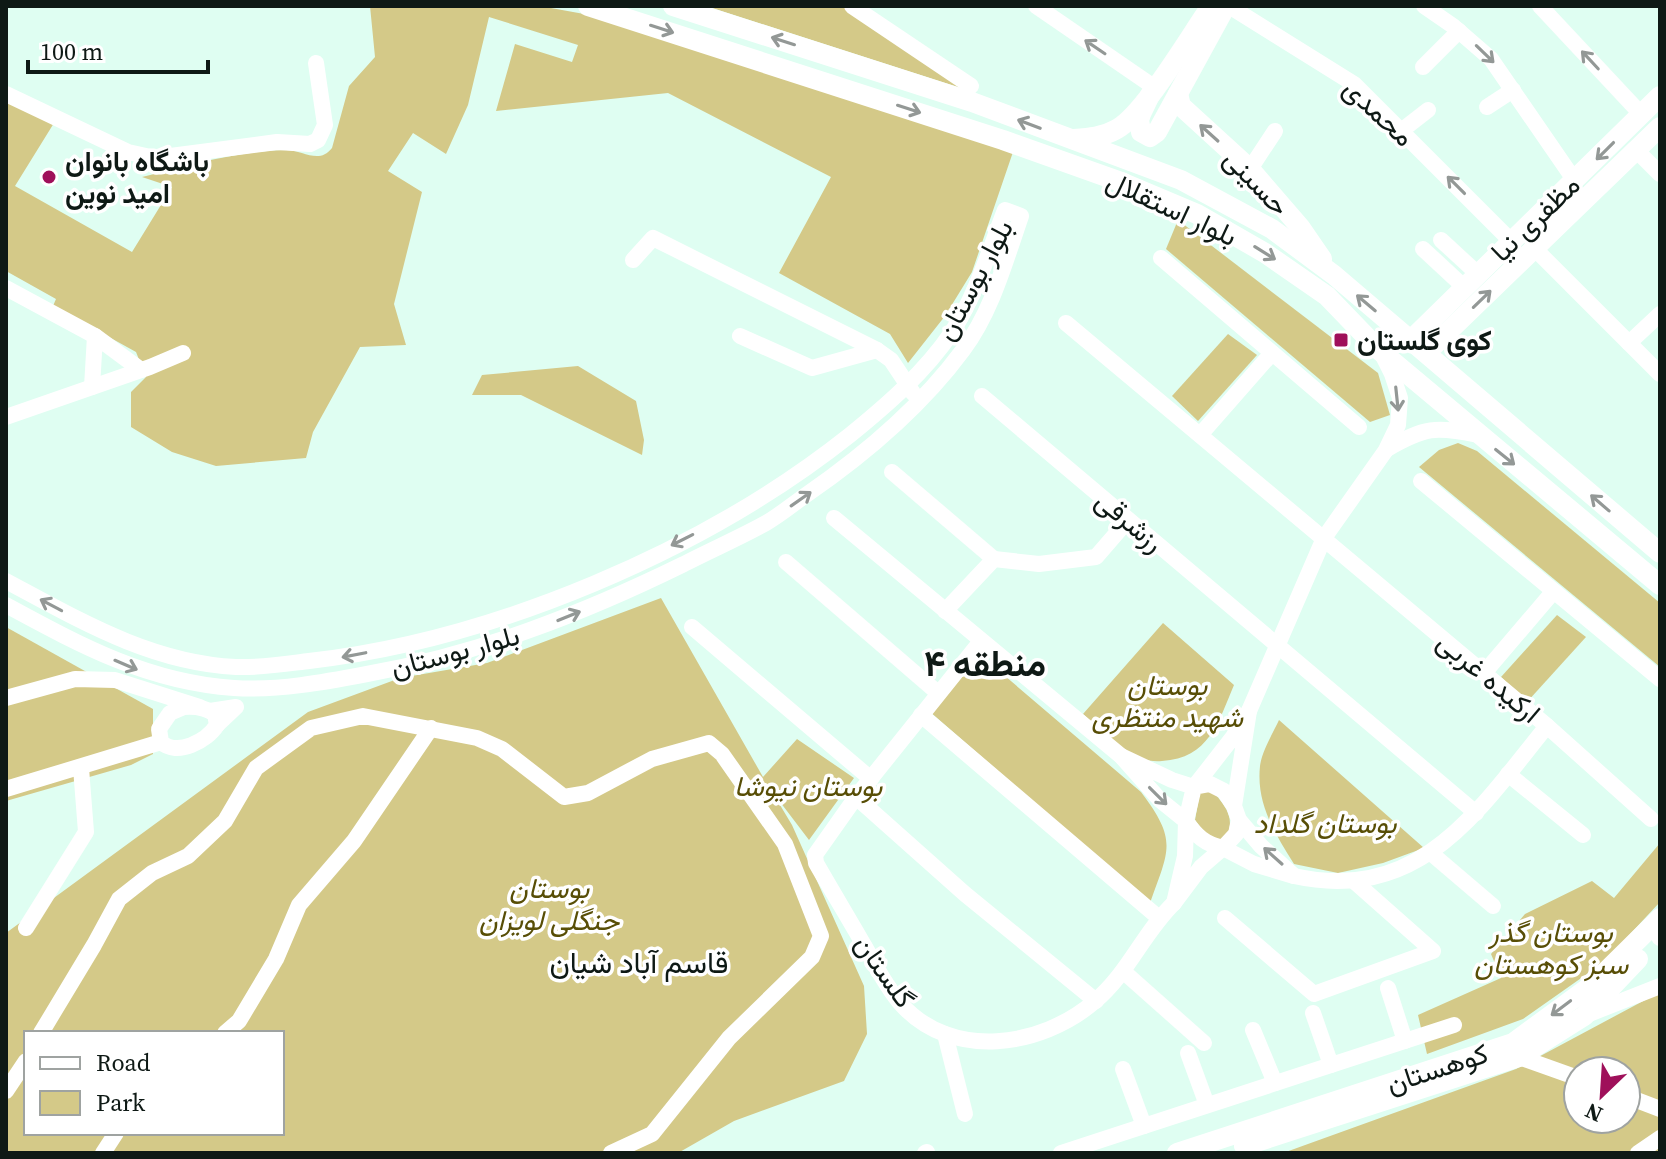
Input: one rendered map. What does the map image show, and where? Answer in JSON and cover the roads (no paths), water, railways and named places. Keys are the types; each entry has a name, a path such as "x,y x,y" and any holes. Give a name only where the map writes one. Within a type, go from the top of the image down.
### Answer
{"main road":[{"name":"بلوار استقلال","path":"588,6 1003,140 1197,214 1265,253 1327,296 1379,350 1660,585"},
{"name":"بلوار استقلال","path":"673,6 972,102 1181,180 1272,229 1334,275 1656,543"},
{"path":"1071,140 1103,136 1137,113 1211,6"},
{"path":"1154,87 1139,120 1145,136 1154,136 1157,132 1228,6"},
{"name":"حسینی","path":"1178,94 1181,106 1192,119 1250,169 1300,227 1334,275"},
{"name":"مظفری نیا","path":"1418,346 1434,317 1660,96"},
{"name":"مظفری نیا","path":"1418,346 1455,325 1660,127"},
{"path":"1172,203 1181,180"},
{"path":"1434,317 1433,324 1437,329 1455,325"},
{"name":"کوهستان","path":"1177,1153 1513,1043 1592,985 1660,918"},
{"name":"کوهستان","path":"1221,1153 1519,1057 1584,1016 1660,937"}],"street":[{"path":"852,6 971,86"},
{"path":"1036,6 1154,87"},
{"name":"محمدی","path":"1228,6 1354,84 1511,241"},
{"path":"1424,6 1491,59 1575,181"},
{"path":"1540,6 1641,114"},
{"path":"1423,67 1459,31"},
{"path":"6,94 128,152 155,158 277,142 302,145 318,140 325,125 316,63"},
{"path":"1487,107 1513,90"},
{"path":"1401,131 1428,110"},
{"path":"1250,169 1275,131"},
{"path":"1637,151 1660,174"},
{"name":"بلوار بوستان","path":"6,581 105,633 148,651 237,667 338,658 401,646 492,621 605,579 752,505 806,470 907,386 951,333 972,296 1005,210 1021,216 992,297 976,331 961,353 888,431 768,522 614,598 494,643 406,667 341,679 236,688 188,683 142,671 96,652 6,605"},
{"path":"633,260 653,238 877,350 891,360 919,400"},
{"path":"1441,240 1471,280"},
{"path":"1534,248 1660,374"},
{"path":"1423,249 1471,280"},
{"path":"1161,258 1359,427"},
{"path":"6,288 95,336 141,370"},
{"path":"1629,343 1660,314"},
{"path":"959,319 976,331"},
{"name":"ارکیده غربی","path":"1066,323 1547,726 1651,819"},
{"path":"92,387 95,336"},
{"path":"740,336 812,368 877,350"},
{"path":"1174,903 1185,856 1188,801 1194,787 1249,711 1324,538 1386,450 1398,425 1400,398 1379,350"},
{"path":"6,417 183,353"},
{"path":"1200,435 1272,353"},
{"name":"رزشرقی","path":"982,396 1476,813"},
{"path":"1386,450 1415,432 1448,429 1478,435"},
{"path":"892,472 994,559 1039,564 1096,557 1128,520"},
{"path":"1421,481 1660,679"},
{"path":"752,505 768,522"},
{"path":"834,518 1121,756 1160,800 1186,821 1194,834 1210,845 1254,864 1294,876 1323,882 1355,882 1432,854 1476,813 1547,726"},
{"path":"945,611 994,559"},
{"path":"786,562 938,693"},
{"path":"1484,673 1553,592"},
{"path":"492,621 494,643"},
{"path":"692,627 871,779"},
{"path":"96,652 105,633"},
{"path":"981,641 856,797 965,894 1096,1001"},
{"path":"161,742 159,729 170,713 184,707 209,714 236,707 237,667"},
{"path":"6,698 75,679 115,680 209,714"},
{"path":"153,692 170,713"},
{"path":"1223,848 1236,834 1249,711"},
{"path":"6,789 161,742 173,749 190,745 203,739 209,714"},
{"path":"921,715 1159,918"},
{"path":"42,1031 119,899 152,873 188,856 225,821 256,768 311,728 363,716 477,738 502,749 564,797 588,793 652,759 709,743 722,754 785,844 821,936 812,957 729,1038 652,1134 611,1153"},
{"path":"227,1031 239,1021 276,959 299,905 354,841 431,728"},
{"path":"1121,756 1172,780 1194,787 1210,784 1224,791 1261,846 1294,876"},
{"path":"26,928 86,832 81,768"},
{"path":"1508,774 1583,835"},
{"name":"گلستان","path":"856,797 815,855 816,863 887,985 902,1005 945,1034 987,1042 1023,1038 1059,1026 1096,1001 1124,972 1159,918 1201,867 1223,848"},
{"path":"1432,854 1493,906"},
{"path":"1225,918 1314,994 1433,951 1355,882"},
{"path":"1124,972 1204,1043"},
{"path":"1584,1016 1660,986"},
{"path":"1388,988 1405,1041"},
{"path":"1313,1013 1331,1065"},
{"path":"1061,1153 1454,1025"},
{"path":"1253,1030 1275,1083"},
{"path":"945,1034 965,1114"},
{"path":"1188,1053 1207,1105"},
{"path":"1519,1057 1562,1072"},
{"path":"6,1091 24,1064"},
{"path":"1123,1069 1144,1126"},
{"path":"103,1153 115,1135"},
{"path":"1638,1153 1660,1138"}],"place":[{"name":"باشگاه بانوان امید نوین","path":"49,177"},
{"name":"کوی گلستان","path":"1341,340"}],"district":[{"name":"منطقه ۴","path":"985,663"},
{"name":"قاسم آباد شیان","path":"639,963"}],"park label":[{"name":"بوستان شهید منتظری","path":"1167,701"},
{"name":"بوستان نیوشا","path":"808,786"},
{"name":"بوستان گلداد","path":"1325,823"},
{"name":"بوستان جنگلی لویزان","path":"549,904"},
{"name":"بوستان گذر سبز کوهستان","path":"1551,948"}]}
